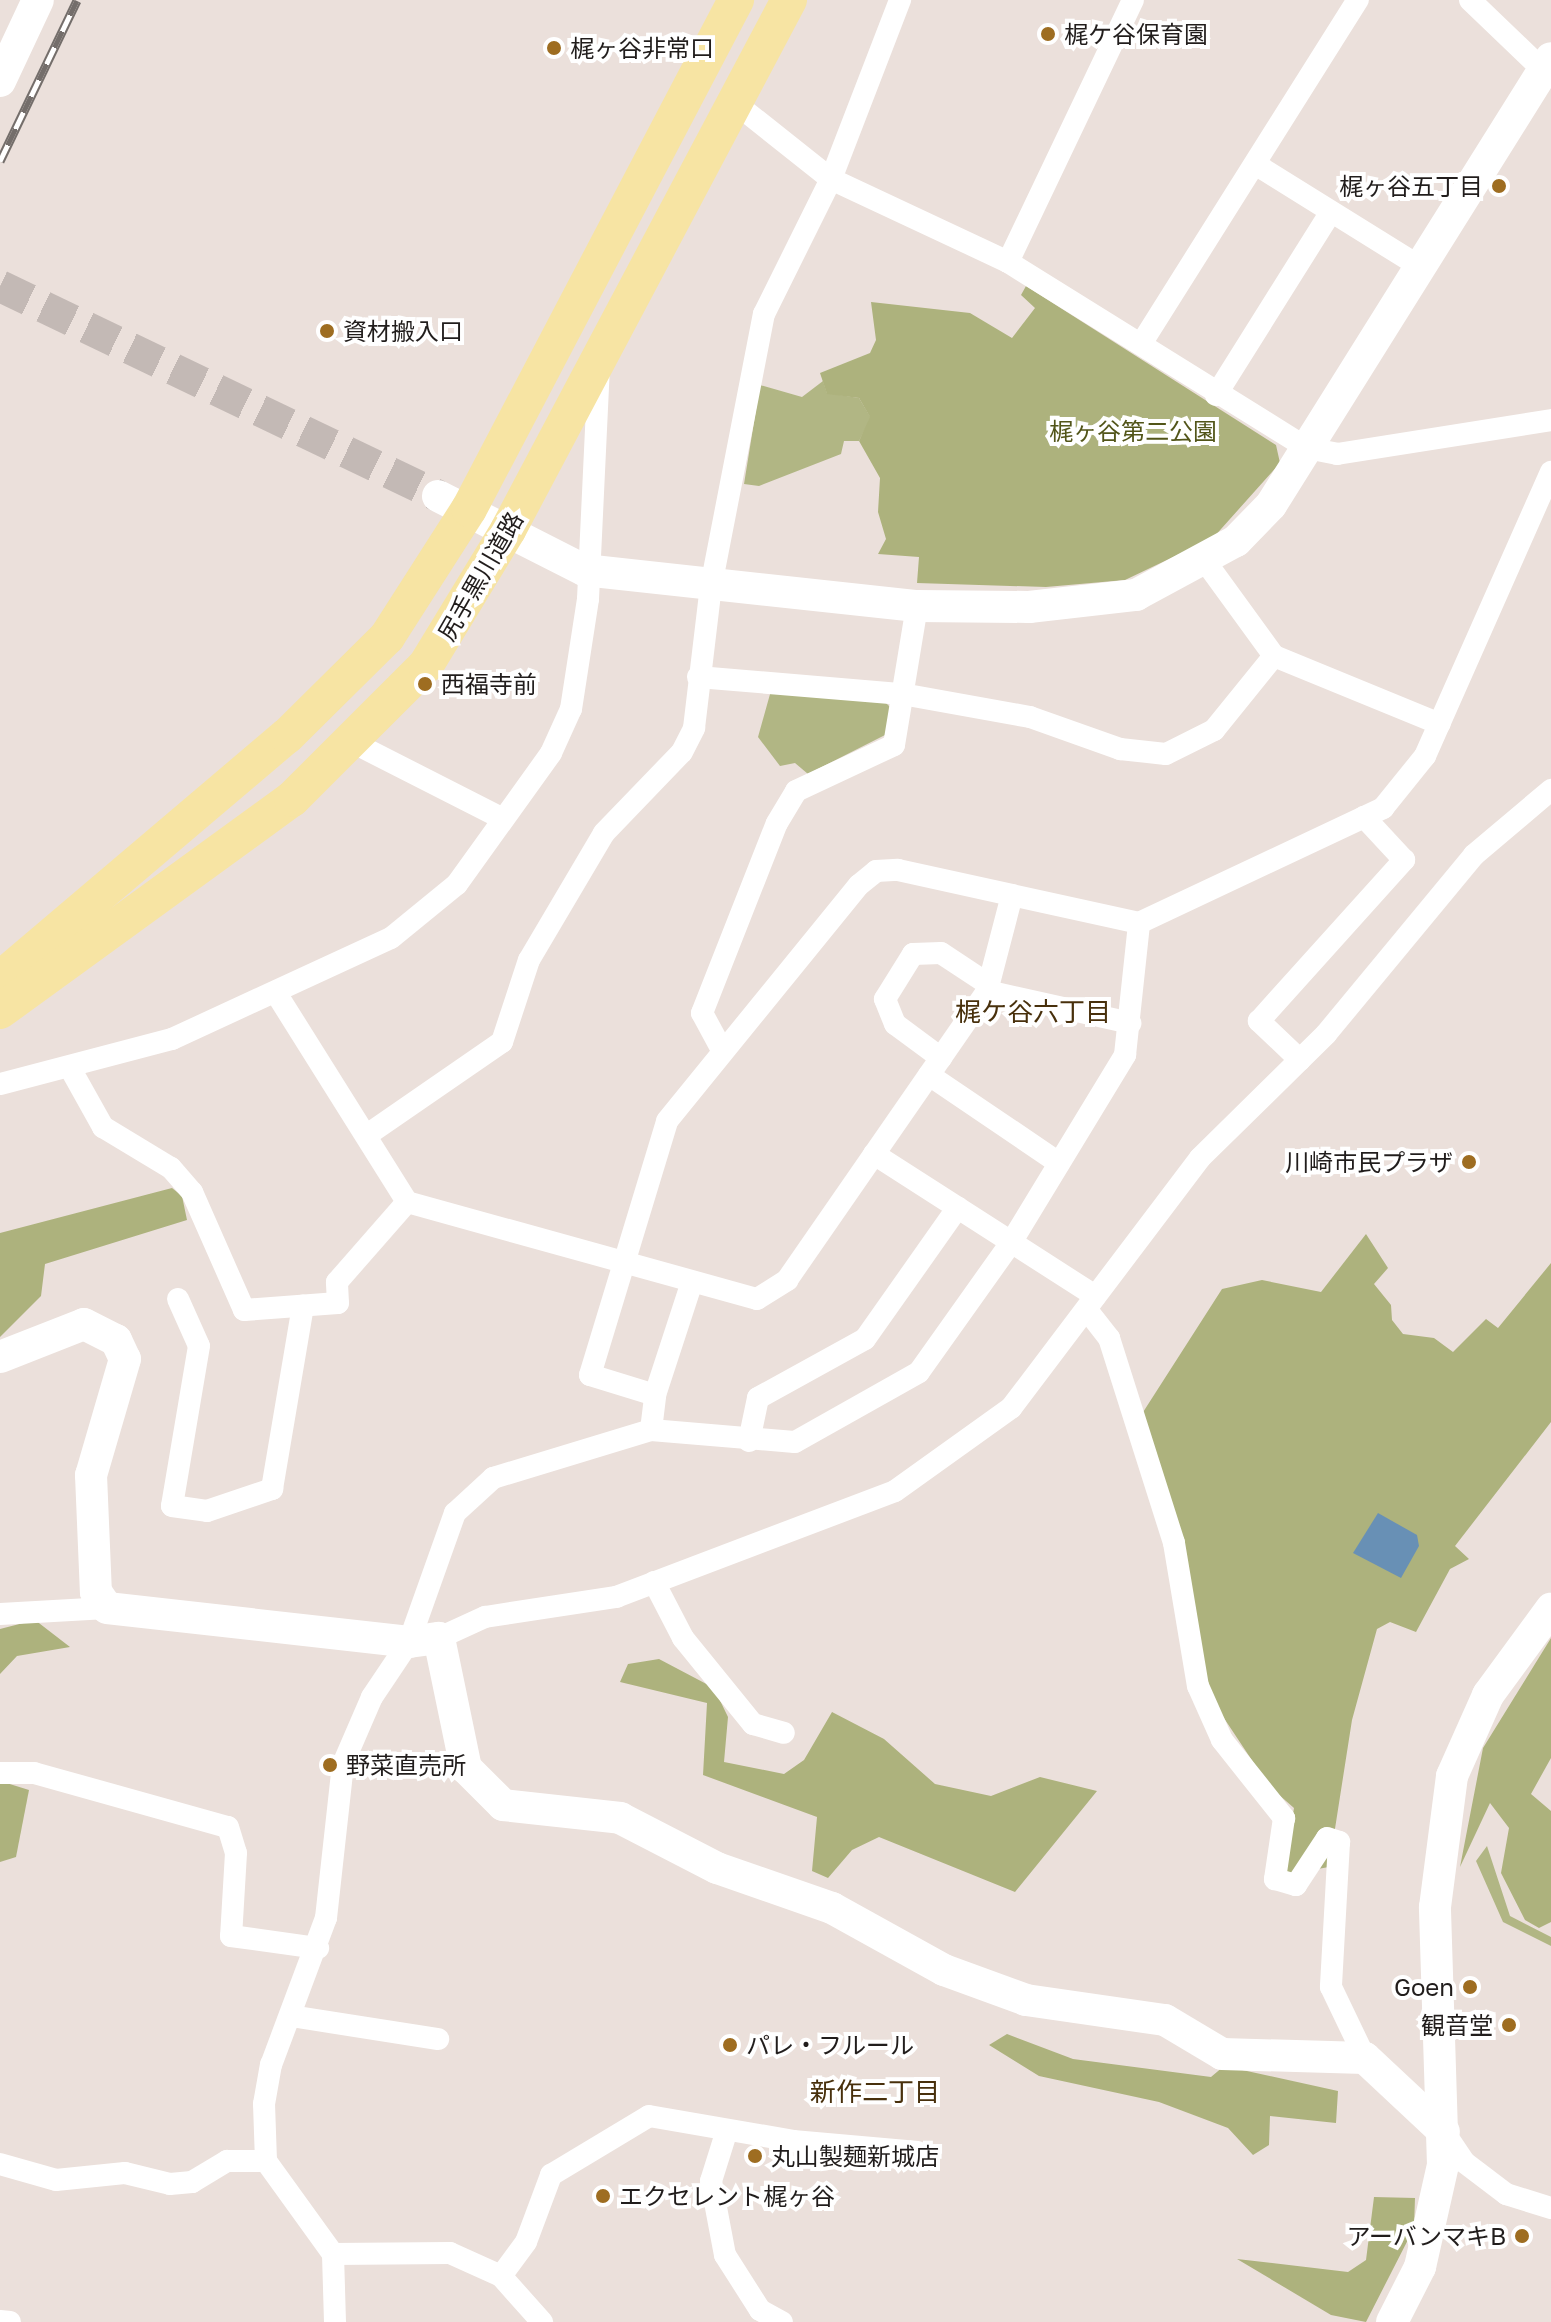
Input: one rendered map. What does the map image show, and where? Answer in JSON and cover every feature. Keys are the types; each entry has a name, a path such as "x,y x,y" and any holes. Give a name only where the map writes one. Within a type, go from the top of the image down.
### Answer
{"main road":[{"name":"尻手黒川道路","path":"0,979 348,678 410,606 454,502 736,0"},
{"name":"尻手黒川道路","path":"0,1011 292,799 354,743 444,639 508,530 789,0"}],"street":[{"path":"0,81 38,0"},
{"path":"367,1135 502,1042 529,960 604,833 682,752 694,728 711,586 764,314 831,179 900,0"},
{"path":"1008,262 1133,0"},
{"path":"1141,344 1358,0"},
{"path":"454,502 584,570 917,606 1029,607 1136,595 1205,561 1271,505 1419,266 1548,69 1470,0"},
{"path":"735,103 831,179 1008,262 1141,344 1216,395 1307,448 1337,454 1551,420"},
{"path":"1255,164 1419,266"},
{"path":"1216,395 1330,213"},
{"path":"0,1084 172,1039 276,993 421,917 457,884 551,753 571,709 588,599 584,570 603,400 599,360"},
{"path":"655,1395 590,1375 621,1264 667,1121 722,1050 876,871 1012,895 1139,923 1364,817 1408,785 1440,724 1551,472"},
{"path":"1205,561 1274,656 1440,724"},
{"path":"722,1050 702,1013 777,823 796,791 894,745 917,606"},
{"path":"698,677 902,694 1030,717 1120,749 1166,754 1214,730 1274,656"},
{"path":"354,743 503,819"},
{"path":"0,1614 107,1608 424,1640 485,1617 616,1597 895,1491 1011,1408 1200,1158 1300,1060 1474,855 1551,790"},
{"path":"1300,1060 1259,1021 1404,860 1364,817"},
{"path":"276,993 407,1202 737,1297 771,1292 935,1067 988,988 1012,895"},
{"path":"1139,923 1125,1055 1012,1241 919,1372 795,1442 749,1441 651,1430 478,1488 443,1535 424,1640 466,1768 503,1805 620,1818 717,1868 832,1908 944,1970 1026,2000 1165,2020 1222,2054 1365,2058"},
{"path":"0,955 30,933 62,925"},
{"path":"1059,1163 935,1067 895,1024 885,999 913,954 941,953 988,988 1130,1023"},
{"path":"70,1068 103,1127 171,1168 192,1192 244,1310 338,1303 337,1282 407,1202"},
{"path":"874,1154 1012,1241 1091,1303 1109,1338 1174,1543 1198,1686 1222,1740 1284,1818 1275,1879 1296,1885 1327,1838 1339,1842 1331,1987 1365,2058 1444,2132 1464,2162 1506,2194 1551,2208"},
{"path":"749,1441 758,1398 865,1339 958,1207"},
{"path":"651,1430 655,1395 691,1285"},
{"path":"178,1299 199,1346 172,1506 207,1511 272,1489 303,1306"},
{"path":"0,1357 84,1324 116,1340 125,1359 91,1475 96,1592 107,1608"},
{"path":"654,1582 683,1638 753,1724 784,1733"},
{"path":"1392,2322 1434,2221 1444,2132 1435,1907 1443,1816 1452,1776 1488,1695 1551,1609"},
{"path":"335,2322 333,2254 266,2161 264,2104 291,2016 318,1948 343,1764 372,1697 424,1640"},
{"path":"0,1773 34,1773 228,1827 236,1853 231,1936 318,1948"},
{"path":"291,2016 438,2039"},
{"path":"501,2276 526,2242 551,2175 649,2116 727,2130 918,2152"},
{"path":"727,2130 711,2181 725,2255 760,2310 782,2322"},
{"path":"0,2164 56,2180 125,2173 170,2184 192,2182 227,2161 266,2161"},
{"path":"333,2254 450,2253 501,2276 542,2322"},
{"path":"0,2321 10,2322"}],"green space":[{"name":"梶ヶ谷第二公園","path":"1026,286 1276,445 1280,463 1213,538 1125,580 1046,587 917,583 919,557 878,554 886,539 878,512 880,478 859,441 870,417 859,398 827,394 820,373 870,353 876,340 871,302 970,313 1012,338 1035,308 1021,295"},
{"path":"823,381 827,393 859,398 871,418 859,441 844,441 841,454 759,486 744,484 760,385 802,397"},
{"path":"772,687 883,700 891,708 887,734 808,774 795,763 780,766 758,737"},
{"path":"172,1188 182,1196 187,1220 45,1264 41,1296 0,1337 0,1233"},
{"path":"1366,1234 1388,1268 1374,1284 1391,1305 1392,1320 1403,1334 1434,1338 1453,1352 1486,1319 1498,1328 1551,1263 1551,1422 1455,1546 1469,1559 1450,1569 1416,1632 1390,1622 1377,1629 1352,1720 1329,1867 1283,1875 1294,1808 1269,1786 1202,1685 1138,1420 1222,1289 1262,1280 1321,1292"},
{"path":"35,1620 70,1647 17,1656 0,1674 0,1629"},
{"path":"1551,1638 1551,1758 1531,1794 1551,1811 1551,1922 1539,1928 1525,1920 1501,1873 1509,1828 1490,1803 1460,1867 1483,1748"},
{"path":"659,1659 714,1688 728,1717 724,1762 784,1774 804,1760 832,1712 884,1739 935,1784 991,1796 1040,1777 1097,1791 1015,1892 879,1837 852,1850 828,1878 812,1871 817,1817 703,1775 707,1703 620,1682 628,1664"},
{"path":"0,1781 29,1790 16,1857 0,1862"},
{"path":"1487,1846 1510,1916 1551,1937 1551,1946 1503,1922 1476,1861"},
{"path":"1007,2034 1073,2059 1211,2077 1224,2066 1338,2091 1336,2123 1270,2116 1269,2145 1253,2155 1228,2128 1159,2102 1039,2076 989,2045"},
{"path":"1374,2197 1415,2198 1414,2228 1366,2322 1331,2315 1237,2259 1348,2272 1366,2260"}],"water":[{"path":"1378,1513 1417,1535 1419,1546 1401,1578 1353,1553"}],"tunnel":[{"path":"0,286 438,496"}],"railway":[{"path":"0,161 77,0"}],"place":[{"name":"梶ケ谷保育園","path":"1048,34"},
{"name":"梶ヶ谷非常口","path":"554,48"},
{"name":"梶ヶ谷五丁目","path":"1499,186"},
{"name":"資材搬入口","path":"327,331"},
{"name":"西福寺前","path":"425,684"},
{"name":"川崎市民プラザ","path":"1469,1162"},
{"name":"野菜直売所","path":"330,1765"},
{"name":"Goen","path":"1470,1987"},
{"name":"観音堂","path":"1509,2025"},
{"name":"パレ・フルール","path":"730,2045"},
{"name":"丸山製麺新城店","path":"755,2156"},
{"name":"エクセレント梶ヶ谷","path":"603,2196"},
{"name":"アーバンマキB","path":"1522,2236"}],"district":[{"name":"梶ケ谷六丁目","path":"1033,1012"},
{"name":"新作二丁目","path":"875,2092"}]}
